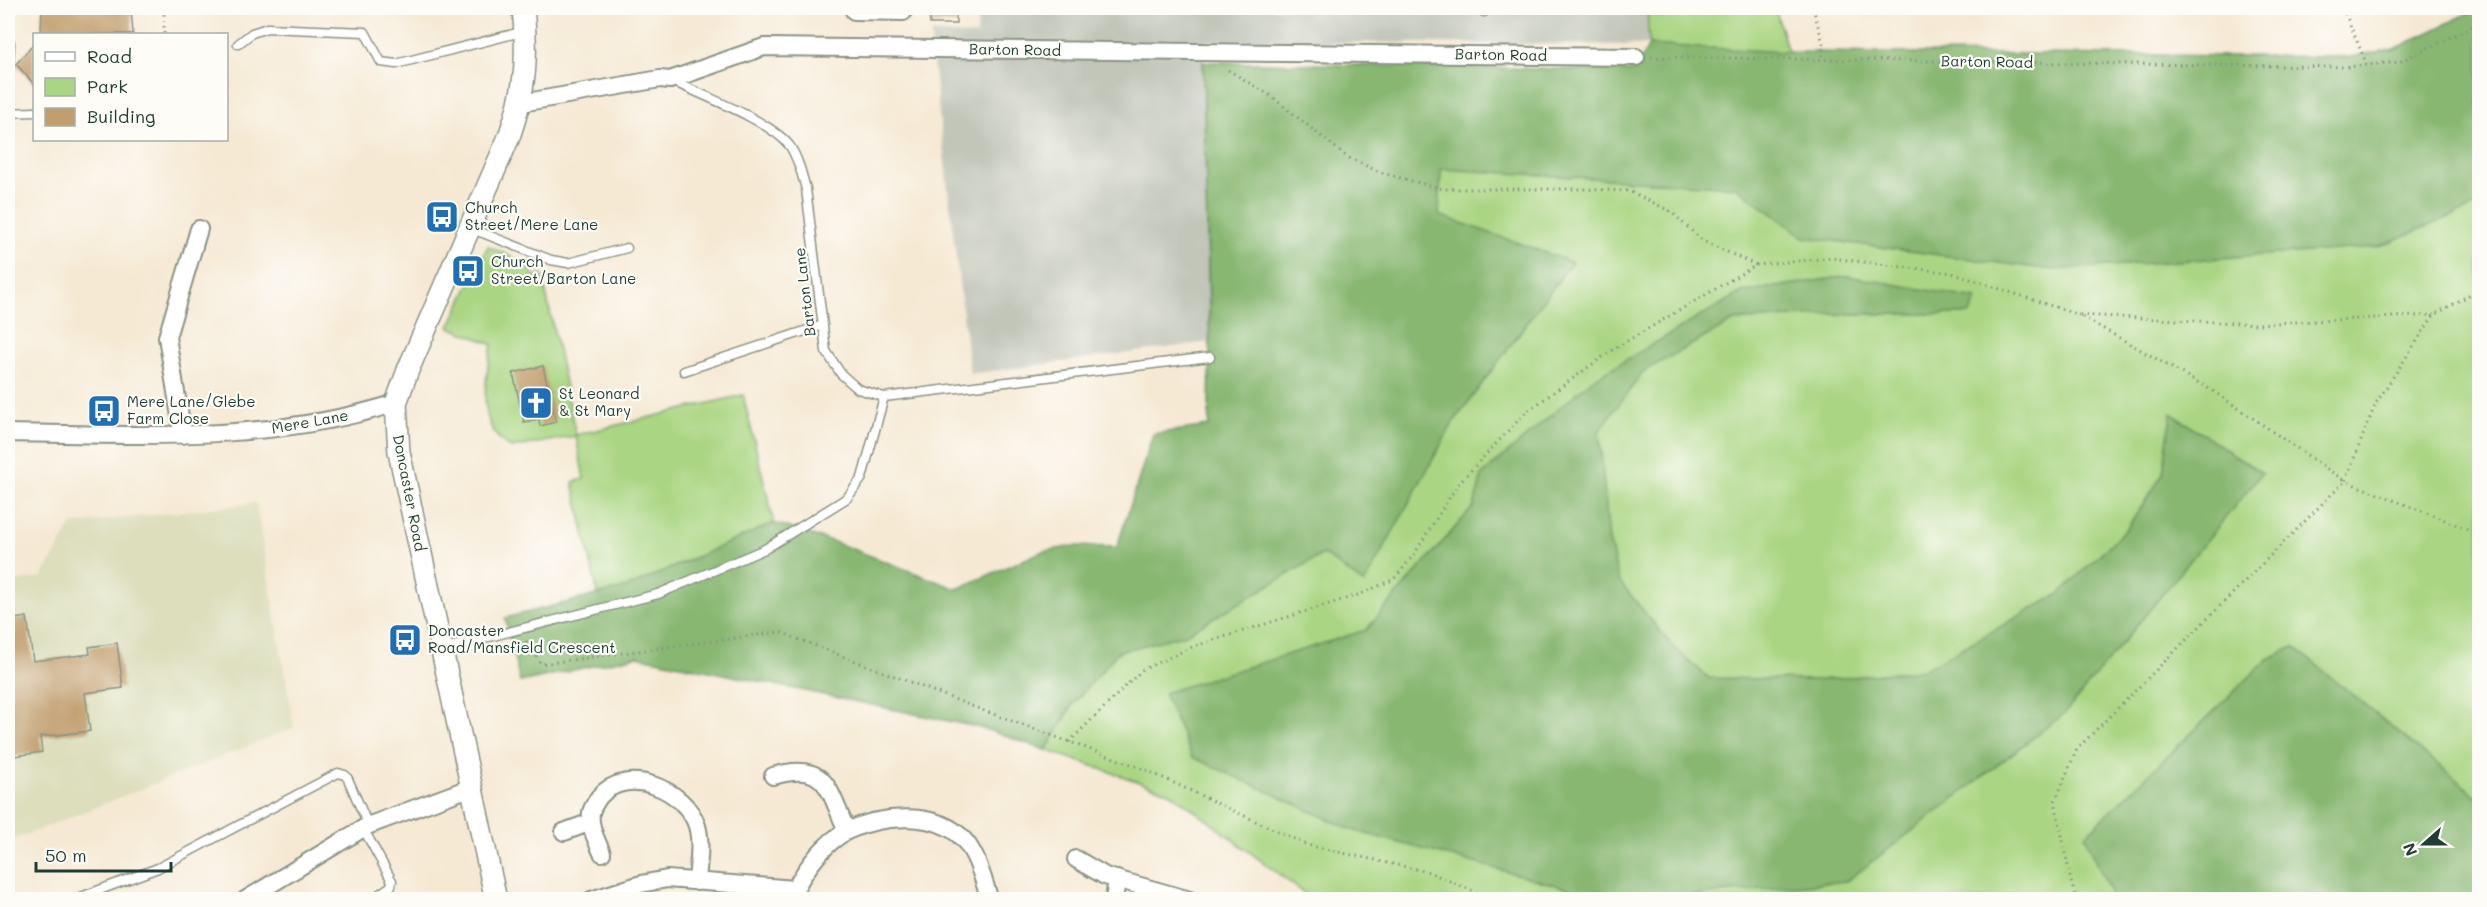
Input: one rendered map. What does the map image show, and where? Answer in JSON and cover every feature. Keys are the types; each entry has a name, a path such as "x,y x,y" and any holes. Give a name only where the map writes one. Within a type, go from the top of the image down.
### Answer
{"street":[{"name":"Doncaster Road","path":"496,900 399,452 396,403 509,137 521,103 526,71 526,31 523,8"},
{"path":"854,8 854,11 903,12 903,8"},
{"name":"Barton Road","path":"521,103 670,80 764,47 1636,57"},
{"path":"183,435 166,337 199,229"},
{"name":"Mere Lane","path":"8,433 183,435 269,430 344,418 396,403"},
{"path":"773,776 789,771 815,774 825,782 847,831"},
{"path":"602,854 591,822 591,811 595,802 614,785 629,782 652,784 678,798 691,810 698,828 697,882"},
{"path":"245,900 366,827 472,787"},
{"path":"591,900 641,884 667,879 797,894 802,876 829,844 847,831 883,821 920,818 947,826 965,841 978,865 990,900"},
{"path":"564,832 591,822"},
{"path":"1076,859 1105,876 1190,900"},
{"path":"1114,900 1117,879"}],"lane":[{"path":"238,44 252,33 267,28 365,32 381,62 396,64 526,31"},
{"path":"8,88 10,44"},
{"name":"Barton Lane","path":"670,80 769,127 790,146 801,170 806,189 826,351 841,374 858,389 884,397 1210,357"},
{"path":"8,113 33,112"},
{"path":"8,155 8,241"},
{"path":"470,228 551,260 568,263 627,248"},
{"path":"684,370 823,325"},
{"path":"442,650 658,594 765,549 847,498 862,478 884,397"},
{"path":"73,900 158,868 338,773 345,775 348,779 366,827 392,881 391,886 371,900"}],"path":[{"path":"164,8 164,33"},
{"path":"1813,8 1823,43 1822,60"},
{"path":"2343,8 2367,65"},
{"name":"Barton Road","path":"1636,57 2347,67 2399,62 2480,23"},
{"path":"1212,51 1224,68 1271,96 1347,158 1382,173 1443,189 1629,191 1670,211 1703,241 1756,265"},
{"path":"1069,742 1142,670 1192,647 1361,594 1394,579 1413,556 1458,484 1525,413 1612,350 1756,265 1831,258 1952,273 2079,315 2213,391 2345,481 2480,534"},
{"path":"2079,315 2256,324 2434,315 2480,289"},
{"path":"2078,900 2072,886 2055,801 2077,749 2345,481 2376,404 2434,315"},
{"path":"518,630 541,663 780,632 1144,769 1307,845 1429,872 1494,900"}],"shaded area":[{"path":"978,8 1647,8 1649,45 1205,41 1203,62 1210,342 970,374 931,33 977,35"},
{"path":"256,503 294,728 8,842 8,583 42,577 72,524"}],"green space":[{"path":"1647,8 1775,8 1788,52 2347,57 2395,49 2479,8 2479,899 1312,899 1171,793 1046,750 1073,704 1117,652 1186,633 1209,426 1210,357 1203,62 1635,71 1649,45"},
{"path":"2479,8 2479,205 2377,247 2053,270 1804,237 1736,187 1441,169 1439,215 1572,262 1453,423 1364,584 1323,554 1186,634 1118,652 1073,704 1046,750 982,728 637,656 520,682 505,618 628,587 774,523 834,542 957,589 1041,552 1073,546 1117,547 1153,434 1209,426 1210,342 1203,62 1635,71 1649,45 1788,52 2347,57 2395,49"},
{"path":"488,246 529,265 533,276 542,274 576,435 743,395 774,523 628,587 598,595 573,482 584,479 576,436 511,448 499,439 487,415 485,401 492,344 449,327"},
{"path":"1848,276 1977,299 1970,314 1832,314 1734,321 1644,371 1599,431 1609,540 1619,581 1673,647 1709,678 1819,680 1923,670 2059,594 2128,527 2163,474 2171,413 2262,473 2065,713 1847,881 1679,897 1578,891 1352,830 1192,757 1164,693 1366,630 1474,506 1482,475 1593,379 1742,292"},
{"path":"2294,647 2479,798 2479,899 2113,899 2085,836 2268,659"}],"building":[{"path":"42,8 131,8 133,33 41,33"},
{"path":"929,8 956,8 956,24 930,24"},
{"path":"33,45 33,83 16,64"},
{"name":"St Leonard & St Mary","path":"543,366 556,422 540,426 539,419 524,422 513,373"},
{"path":"27,617 33,661 90,654 89,647 117,643 123,688 85,693 90,731 40,737 42,752 8,757 8,620"}],"place":[{"name":"Church Street/Mere Lane","path":"442,217"},
{"name":"Church Street/Barton Lane","path":"468,271"},
{"name":"St Leonard & St Mary","path":"536,403"},
{"name":"Mere Lane/Glebe Farm Close","path":"104,411"},
{"name":"Doncaster Road/Mansfield Crescent","path":"405,640"}]}
